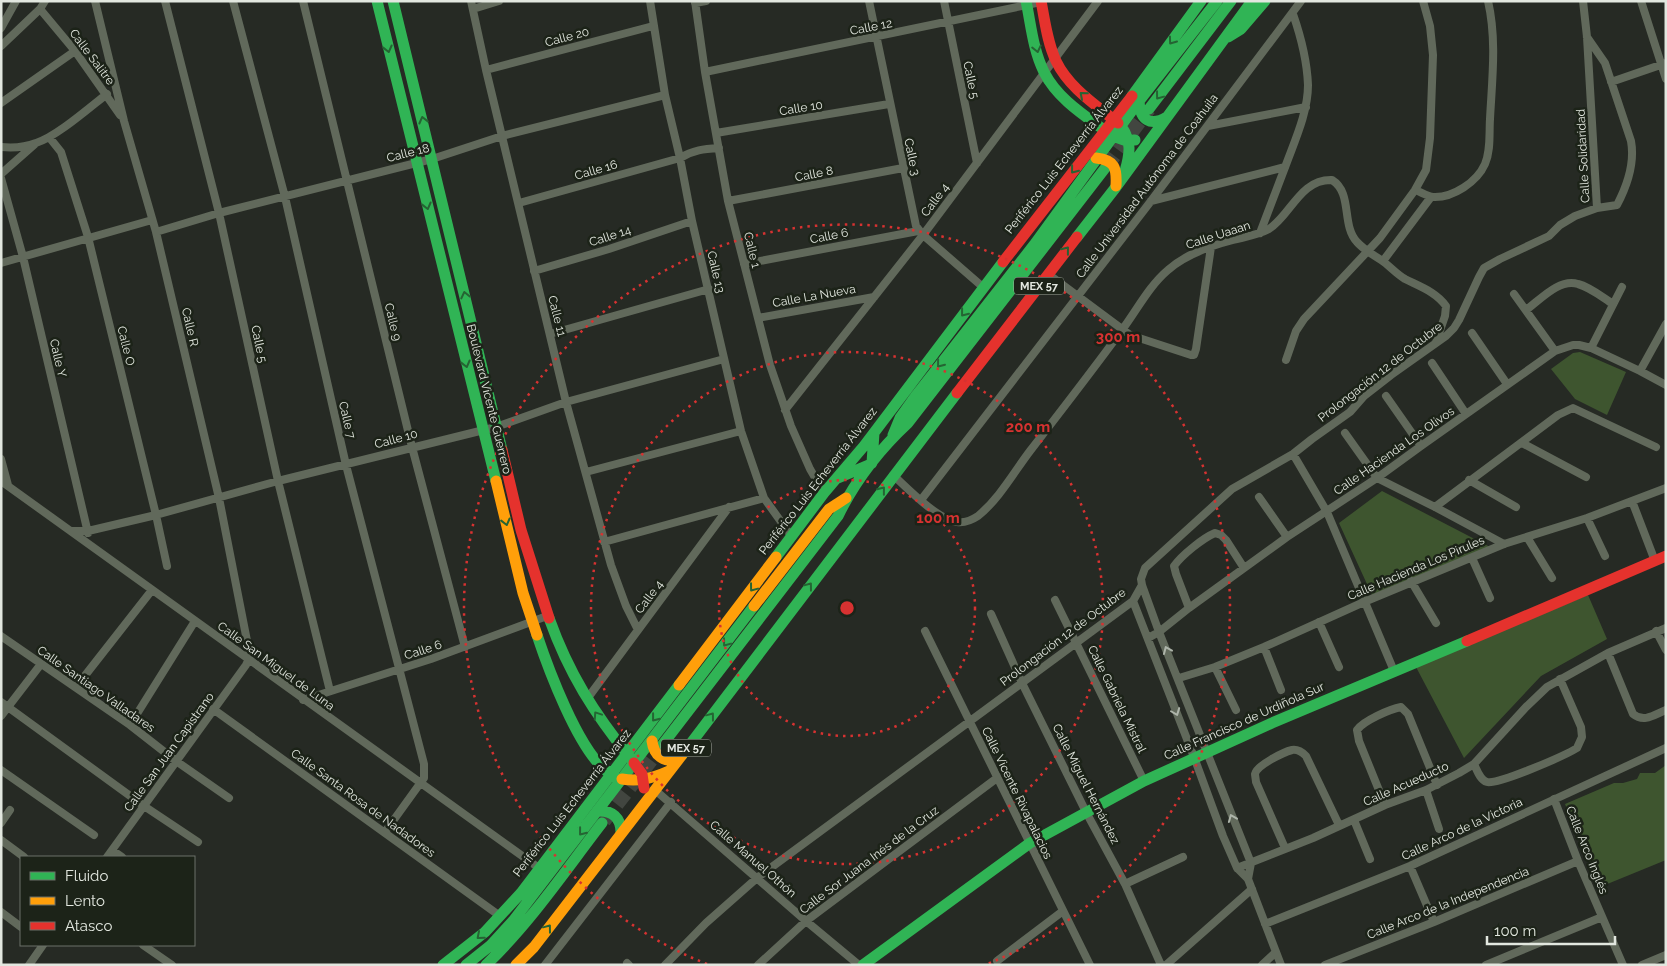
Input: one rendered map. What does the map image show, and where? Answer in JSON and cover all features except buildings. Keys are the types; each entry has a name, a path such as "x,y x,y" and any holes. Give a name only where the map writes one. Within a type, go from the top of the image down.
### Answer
{"main road":[{"name":"Boulevard Vicente Guerrero","path":"377,1 526,602 574,723 594,757 610,776"},
{"name":"Boulevard Vicente Guerrero","path":"393,1 535,582 547,616 587,699 607,729 639,768 643,780"},
{"name":"Periférico Luis Echeverría Álvarez","path":"443,965 476,940 500,916 539,868 824,493 874,433 900,396 984,288 1109,133 1201,1"},
{"name":"Periférico Luis Echeverría Álvarez","path":"1117,122 1139,101 1217,1"},
{"path":"1149,109 1231,1"},
{"name":"MEX 57","path":"516,965 534,947 893,475 1119,183 1252,1"},
{"path":"1223,41 1241,29 1265,1"},
{"path":"1041,2 1055,60 1062,72 1076,89 1117,122 1130,140 1129,154 1119,183"},
{"path":"1027,3 1040,64 1052,86 1109,133 1130,140 1146,138 1157,133"},
{"path":"1139,101 1138,109 1141,116 1147,120 1161,121 1167,117"},
{"name":"Periférico Luis Echeverría Álvarez","path":"892,437 900,418 1034,245 1096,158 1109,133"},
{"path":"1096,158 1105,158 1111,162 1115,167 1119,183"},
{"name":"Periférico Luis Echeverría Álvarez","path":"466,965 502,934 634,763 657,743 838,516 846,498 872,463 892,437 908,423 1106,167"},
{"path":"838,478 872,463 874,433"},
{"name":"Calle Francisco de Urdiñola Sur","path":"863,965 1030,843 1144,781 1194,757 1660,559"},
{"path":"657,743 652,748 660,758 678,760"},
{"path":"610,776 629,781 643,780 669,771"},
{"path":"640,808 644,791 643,780"},
{"path":"598,812 608,811 618,817 621,832"},
{"path":"486,965 522,927 602,824"}],"street":[{"path":"1,28 16,1"},
{"path":"1,46 40,9 45,1"},
{"name":"Calle R","path":"95,1 124,121 156,232 220,498 250,650 249,660"},
{"name":"Calle 5","path":"165,1 219,213 278,481 330,691"},
{"name":"Calle 7","path":"234,1 285,197 346,465 424,764 425,774 420,784 385,832"},
{"name":"Calle 9","path":"303,1 412,447 465,647"},
{"path":"472,5 499,1"},
{"name":"Calle 13","path":"650,1 664,95 742,431 764,498 792,537"},
{"path":"695,2 706,1"},
{"name":"Calle 3","path":"869,1 903,168 920,233"},
{"name":"Calle 5","path":"944,1 977,163"},
{"name":"Calle 4","path":"785,410 874,297 920,233 977,163 1098,1"},
{"path":"1286,360 1296,332 1304,319 1333,286 1368,253 1423,179 1428,161 1433,55 1430,26 1423,1"},
{"path":"1416,190 1431,197 1452,193 1465,187 1481,172 1486,163 1489,148 1493,69 1493,37 1488,1"},
{"name":"Calle Solidaridad","path":"1472,292 1484,268 1491,263 1549,236 1560,225 1574,216 1598,208 1583,1"},
{"path":"1641,1 1664,64 1666,79"},
{"name":"Calle 1","path":"695,2 705,72 728,201 770,365 785,410 810,469 824,493"},
{"name":"Calle 12","path":"705,72 948,23 1027,3 1041,2"},
{"name":"Calle Universidad Autónoma de Coahuila","path":"921,500 1151,201 1300,3"},
{"name":"Calle 11","path":"472,5 566,402 604,542 618,586 638,630"},
{"name":"Calle Salitre","path":"40,9 75,51 107,94 124,121"},
{"path":"1260,233 1306,107 1308,86 1306,62 1293,14"},
{"name":"Calle 20","path":"486,70 653,26"},
{"path":"1587,37 1605,63 1633,152 1630,172 1617,205 1598,208"},
{"path":"1,103 75,51"},
{"path":"1611,82 1664,64"},
{"path":"1,176 36,144 49,137 107,94"},
{"name":"Calle 18","path":"156,232 219,213 432,159 502,136 664,95"},
{"name":"Calle 10","path":"716,133 889,104"},
{"path":"1208,126 1306,107"},
{"name":"Calle O","path":"49,137 61,152 88,237 167,566"},
{"path":"1,147 11,148 36,144"},
{"name":"Calle 16","path":"519,204 680,158 691,152 706,148 719,148"},
{"path":"1151,201 1285,167"},
{"name":"Calle 8","path":"728,201 903,168"},
{"name":"Calle Y","path":"1,176 23,257 91,545"},
{"name":"Calle Uaaan","path":"893,475 944,518 956,522 966,522 976,517 1003,486 1122,330 1158,279 1167,270 1186,256 1266,231 1278,221 1296,199 1309,187 1322,180 1332,180 1341,188 1354,240 1368,253 1383,261 1393,272 1434,293 1446,306 1445,316 1436,342"},
{"path":"1383,261 1431,197"},
{"path":"1,263 152,220"},
{"name":"Calle 14","path":"534,271 609,249 692,221"},
{"path":"920,233 984,288"},
{"name":"Calle 6","path":"744,264 920,233"},
{"path":"1048,274 1122,330 1139,339 1194,355 1211,247"},
{"path":"1526,310 1561,285 1571,283 1590,289 1613,304"},
{"path":"1591,348 1622,287"},
{"path":"550,334 709,289"},
{"name":"Prolongación 12 de Octubre","path":"665,965 706,923 757,878 1133,601 1142,585 1141,578 1145,568 1232,489 1293,454 1350,412 1364,396 1454,328 1472,292"},
{"path":"1514,294 1555,351"},
{"name":"Calle La Nueva","path":"758,318 874,297"},
{"path":"1640,371 1666,324"},
{"path":"1472,333 1507,384"},
{"name":"Calle Hacienda Los Olivos","path":"1148,638 1159,632 1287,537 1377,478 1555,351 1573,345 1591,348 1666,385"},
{"name":"Calle 10","path":"72,531 88,530 156,515 278,481 496,427 566,402 724,359"},
{"path":"1432,363 1466,414"},
{"path":"1386,396 1420,446"},
{"path":"1435,507 1558,415 1573,408 1656,447"},
{"path":"586,472 742,431"},
{"path":"1345,433 1377,478 1504,544"},
{"path":"1522,443 1586,477"},
{"path":"1293,454 1326,512 1394,671"},
{"path":"1,460 4,483"},
{"path":"1469,480 1516,508"},
{"name":"Calle San Miguel de Luna","path":"4,483 539,868"},
{"name":"Calle Hacienda Los Pirules","path":"1178,678 1215,667 1264,647 1412,581 1504,544 1588,518 1666,488"},
{"path":"1260,497 1287,537"},
{"path":"604,542 764,498"},
{"path":"1632,502 1660,559"},
{"name":"Calle 4","path":"587,699 729,508"},
{"path":"1588,518 1604,556"},
{"path":"1189,608 1174,566 1207,537 1215,532 1222,535 1244,568"},
{"path":"1527,537 1552,578"},
{"path":"1472,558 1490,598"},
{"path":"1412,581 1436,624"},
{"path":"1142,585 1251,863 1248,879"},
{"path":"76,687 152,590"},
{"name":"Calle Gabriela Mistral","path":"1055,600 1144,781"},
{"path":"1133,601 1223,836 1237,868 1248,879 1281,965"},
{"name":"Calle Miguel Hernández","path":"991,614 1022,683 1086,812 1125,884 1161,965"},
{"name":"Calle 6","path":"303,700 399,670 547,616"},
{"path":"130,724 195,621"},
{"path":"1318,622 1339,667"},
{"name":"Calle Acueducto","path":"1237,868 1437,785 1474,764 1535,697 1547,687 1608,653 1666,628"},
{"name":"Calle Vicente Rivapalacios","path":"925,631 1090,965"},
{"path":"1656,631 1666,650"},
{"name":"Calle Santiago Valladares","path":"1,636 130,724 176,761 229,798"},
{"path":"1264,647 1281,690"},
{"path":"1608,653 1633,714 1643,719 1666,710"},
{"name":"Calle San Juan Capistrano","path":"108,856 249,660"},
{"path":"1,716 41,664"},
{"path":"1215,667 1236,710"},
{"path":"1474,764 1484,781 1494,782 1577,748 1582,737 1581,727 1560,679"},
{"path":"1,702 144,806 198,842"},
{"path":"1385,805 1359,741 1357,730 1362,724 1394,708 1400,707 1408,714 1437,785"},
{"name":"Calle Santa Rosa de Nadadores","path":"214,709 500,916"},
{"name":"Calle Arco de la Victoria","path":"1265,924 1410,866 1666,748"},
{"path":"1285,848 1256,782 1255,774 1263,764 1291,750 1302,752 1306,756 1339,825"},
{"path":"1,770 94,835"},
{"name":"Calle Sor Juana Inés de la Cruz","path":"758,965 806,921 998,778"},
{"name":"Calle Manuel Othón","path":"655,790 858,965"},
{"path":"1426,790 1439,829"},
{"name":"Calle Arco Inglés","path":"1554,798 1578,861 1623,965"},
{"path":"545,965 671,802"},
{"path":"1,823 10,810"},
{"path":"1354,820 1370,859"},
{"path":"1,840 23,856"},
{"path":"112,850 121,856"},
{"path":"1125,884 1183,857"},
{"name":"Calle Arco de la Independencia","path":"1325,965 1434,922 1578,861"},
{"path":"1410,866 1434,922"},
{"path":"1166,965 1252,889"},
{"path":"997,961 1063,911"},
{"path":"1,912 20,926"},
{"path":"1486,965 1602,917"},
{"path":"29,965 41,946"},
{"path":"144,946 172,965"},
{"path":"1262,965 1276,952"},
{"path":"1642,965 1666,955"}],"green space":[{"path":"1580,352 1626,372 1607,415 1575,399 1551,369 1573,353"},
{"path":"1382,491 1492,548 1372,595 1339,523"},
{"path":"1588,595 1607,639 1541,676 1464,758 1416,667"},
{"path":"1666,765 1666,860 1600,887 1565,804 1614,783 1623,783 1637,779 1640,773 1655,773"}],"tunnel":[{"path":"1106,167 1149,109"},
{"path":"604,821 663,745"}],"traffic: fast":[{"path":"377,1 496,481"},
{"path":"393,1 502,450"},
{"path":"1026,1 1037,55 1050,82 1074,107 1111,135"},
{"path":"1132,96 1201,1"},
{"path":"893,435 900,418 915,397 1034,245 1139,101 1217,1"},
{"path":"1149,109 1231,1"},
{"path":"1077,237 1116,187 1252,1"},
{"path":"1228,37 1241,29 1265,1"},
{"path":"1139,101 1141,113 1147,120 1156,121 1167,117"},
{"path":"1121,126 1127,137 1129,148 1125,171"},
{"path":"1113,136 1124,140 1135,140"},
{"path":"663,744 838,516 868,466 908,423 1106,167"},
{"path":"776,557 824,493 864,446 1003,262"},
{"path":"682,755 957,393"},
{"path":"872,463 874,433"},
{"path":"838,478 871,464"},
{"path":"466,965 491,945 513,921 754,606"},
{"path":"549,618 574,675 594,709 631,759"},
{"path":"537,635 556,687 574,726 594,758 604,769 617,778"},
{"path":"863,965 1030,843 1144,781 1272,723 1467,641"},
{"path":"443,965 485,932 521,893 679,685"},
{"path":"598,811 608,812 615,816 621,827 621,832"},
{"path":"486,965 532,914 602,823"}],"traffic: slow":[{"path":"1096,158 1107,161 1114,166 1116,186"},
{"path":"496,481 523,593 537,635"},
{"path":"754,606 829,509 846,498"},
{"path":"679,685 776,557"},
{"path":"652,741 655,751 660,757 668,760 678,760"},
{"path":"516,965 534,947 682,755"},
{"path":"622,779 646,779 669,771"}],"traffic: jam":[{"path":"1041,1 1050,46 1061,71 1076,88 1118,123"},
{"path":"1003,262 1132,96"},
{"path":"957,393 1077,237"},
{"path":"502,450 521,530 549,618"},
{"path":"1467,641 1666,556"},
{"path":"634,763 642,774 644,788"}]}
